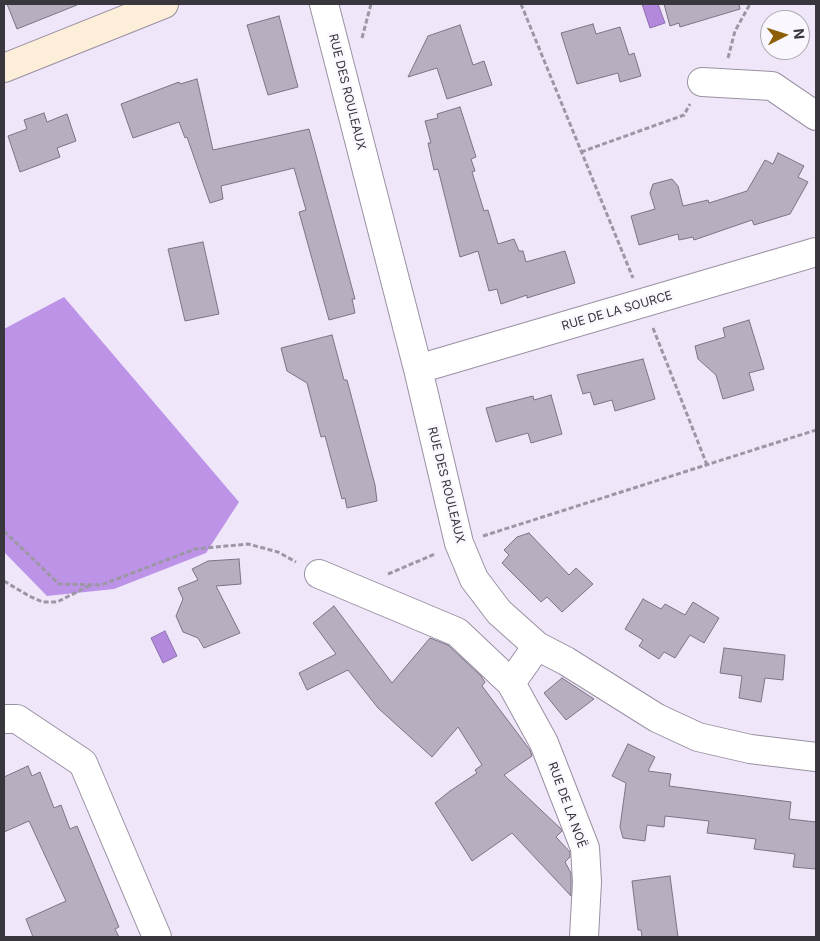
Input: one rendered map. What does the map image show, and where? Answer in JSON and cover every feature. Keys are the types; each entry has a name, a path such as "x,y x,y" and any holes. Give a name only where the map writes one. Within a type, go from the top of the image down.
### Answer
{"street":[{"path":"4,68 164,4"},
{"name":"RUE DES ROULEAUX","path":"324,4 418,369 459,543 474,579 499,612 538,646 566,661 657,718 698,737 750,749 816,757"},
{"path":"712,82 772,86 816,116"},
{"name":"RUE DE LA SOURCE","path":"418,369 816,252"},
{"name":"RUE DE LA NOË","path":"319,574 456,632 511,683 544,743 585,848 587,882 584,937"},
{"path":"511,683 538,646"},
{"path":"4,719 17,719 82,763 156,937"}],"path":[{"path":"521,4 643,303 706,465"},
{"path":"581,152 684,115 712,82 735,31 750,4"},
{"path":"354,589 459,543 816,430"},
{"path":"4,530 60,584 101,585 195,549 248,544 278,552 319,574"},
{"path":"4,580 29,596 43,602 57,602 92,584"}],"shaded area":[{"path":"642,4 658,4 665,23 650,28"},
{"path":"64,297 239,502 206,553 114,589 47,596 4,552 4,329"},
{"path":"165,631 177,656 163,663 151,638"}],"building":[{"path":"7,4 76,4 77,5 17,29"},
{"path":"664,4 739,4 740,9 680,27 679,23 670,26"},
{"path":"279,16 298,87 268,95 247,25"},
{"path":"593,24 596,34 620,27 629,55 634,53 641,76 620,82 618,73 577,84 561,33"},
{"path":"460,25 473,65 484,61 492,85 447,99 437,68 408,77 428,36"},
{"path":"197,79 213,150 309,129 355,299 352,299 355,313 329,320 299,212 306,210 294,168 221,186 223,199 210,203 187,137 185,138 179,122 133,138 121,104 179,82 180,84"},
{"path":"460,107 476,157 471,159 475,171 472,172 484,211 488,210 498,244 514,239 519,251 523,251 526,262 565,251 575,283 527,298 527,295 501,304 497,289 489,291 478,251 460,257 438,169 434,170 428,143 431,143 425,121 438,118 437,114"},
{"path":"44,113 47,122 67,114 76,141 57,148 60,157 20,172 8,136 27,129 24,120"},
{"path":"778,153 804,166 798,177 808,182 790,214 754,225 752,220 694,240 693,237 679,240 678,234 639,245 631,216 655,209 650,193 653,184 672,179 678,186 683,206 708,200 709,203 747,191 765,160 773,164"},
{"path":"203,242 219,314 185,321 168,249"},
{"path":"749,320 764,369 749,373 754,390 723,399 716,375 698,359 695,346 725,337 723,328"},
{"path":"332,335 344,380 347,380 375,485 377,501 347,508 345,498 342,499 325,436 321,437 307,383 287,371 281,348"},
{"path":"643,359 655,399 615,411 612,400 594,405 590,392 583,394 577,375"},
{"path":"551,395 562,434 531,443 528,433 496,442 486,408 533,396 534,400"},
{"path":"529,533 569,575 576,568 593,584 562,612 547,597 541,602 502,563 509,555 504,550 517,537"},
{"path":"239,559 241,584 216,586 240,633 204,648 198,638 183,632 176,616 183,599 178,588 198,580 192,569 208,561"},
{"path":"643,599 661,609 665,604 685,615 693,602 719,618 704,643 690,635 675,658 664,652 659,659 639,646 643,640 625,629"},
{"path":"334,606 392,683 430,638 448,645 481,676 485,682 482,686 530,750 532,756 504,775 562,831 556,837 570,852 570,857 565,862 571,873 571,896 512,833 472,861 435,803 477,773 475,770 482,765 458,727 432,757 378,708 348,670 307,690 299,673 336,654 313,623"},
{"path":"724,648 785,655 783,680 765,678 761,702 739,698 742,676 720,673"},
{"path":"562,678 594,699 566,720 544,693"},
{"path":"628,744 655,757 648,771 671,774 669,786 791,802 789,819 816,822 816,869 793,867 795,854 754,849 756,839 707,833 709,821 665,816 664,827 647,825 645,841 623,838 620,827 626,783 612,776"},
{"path":"28,766 32,776 40,772 54,808 61,805 70,829 77,826 119,927 115,929 119,937 33,937 26,919 66,901 29,821 4,832 4,777"},
{"path":"670,876 678,937 642,937 641,930 638,930 632,881"}]}
